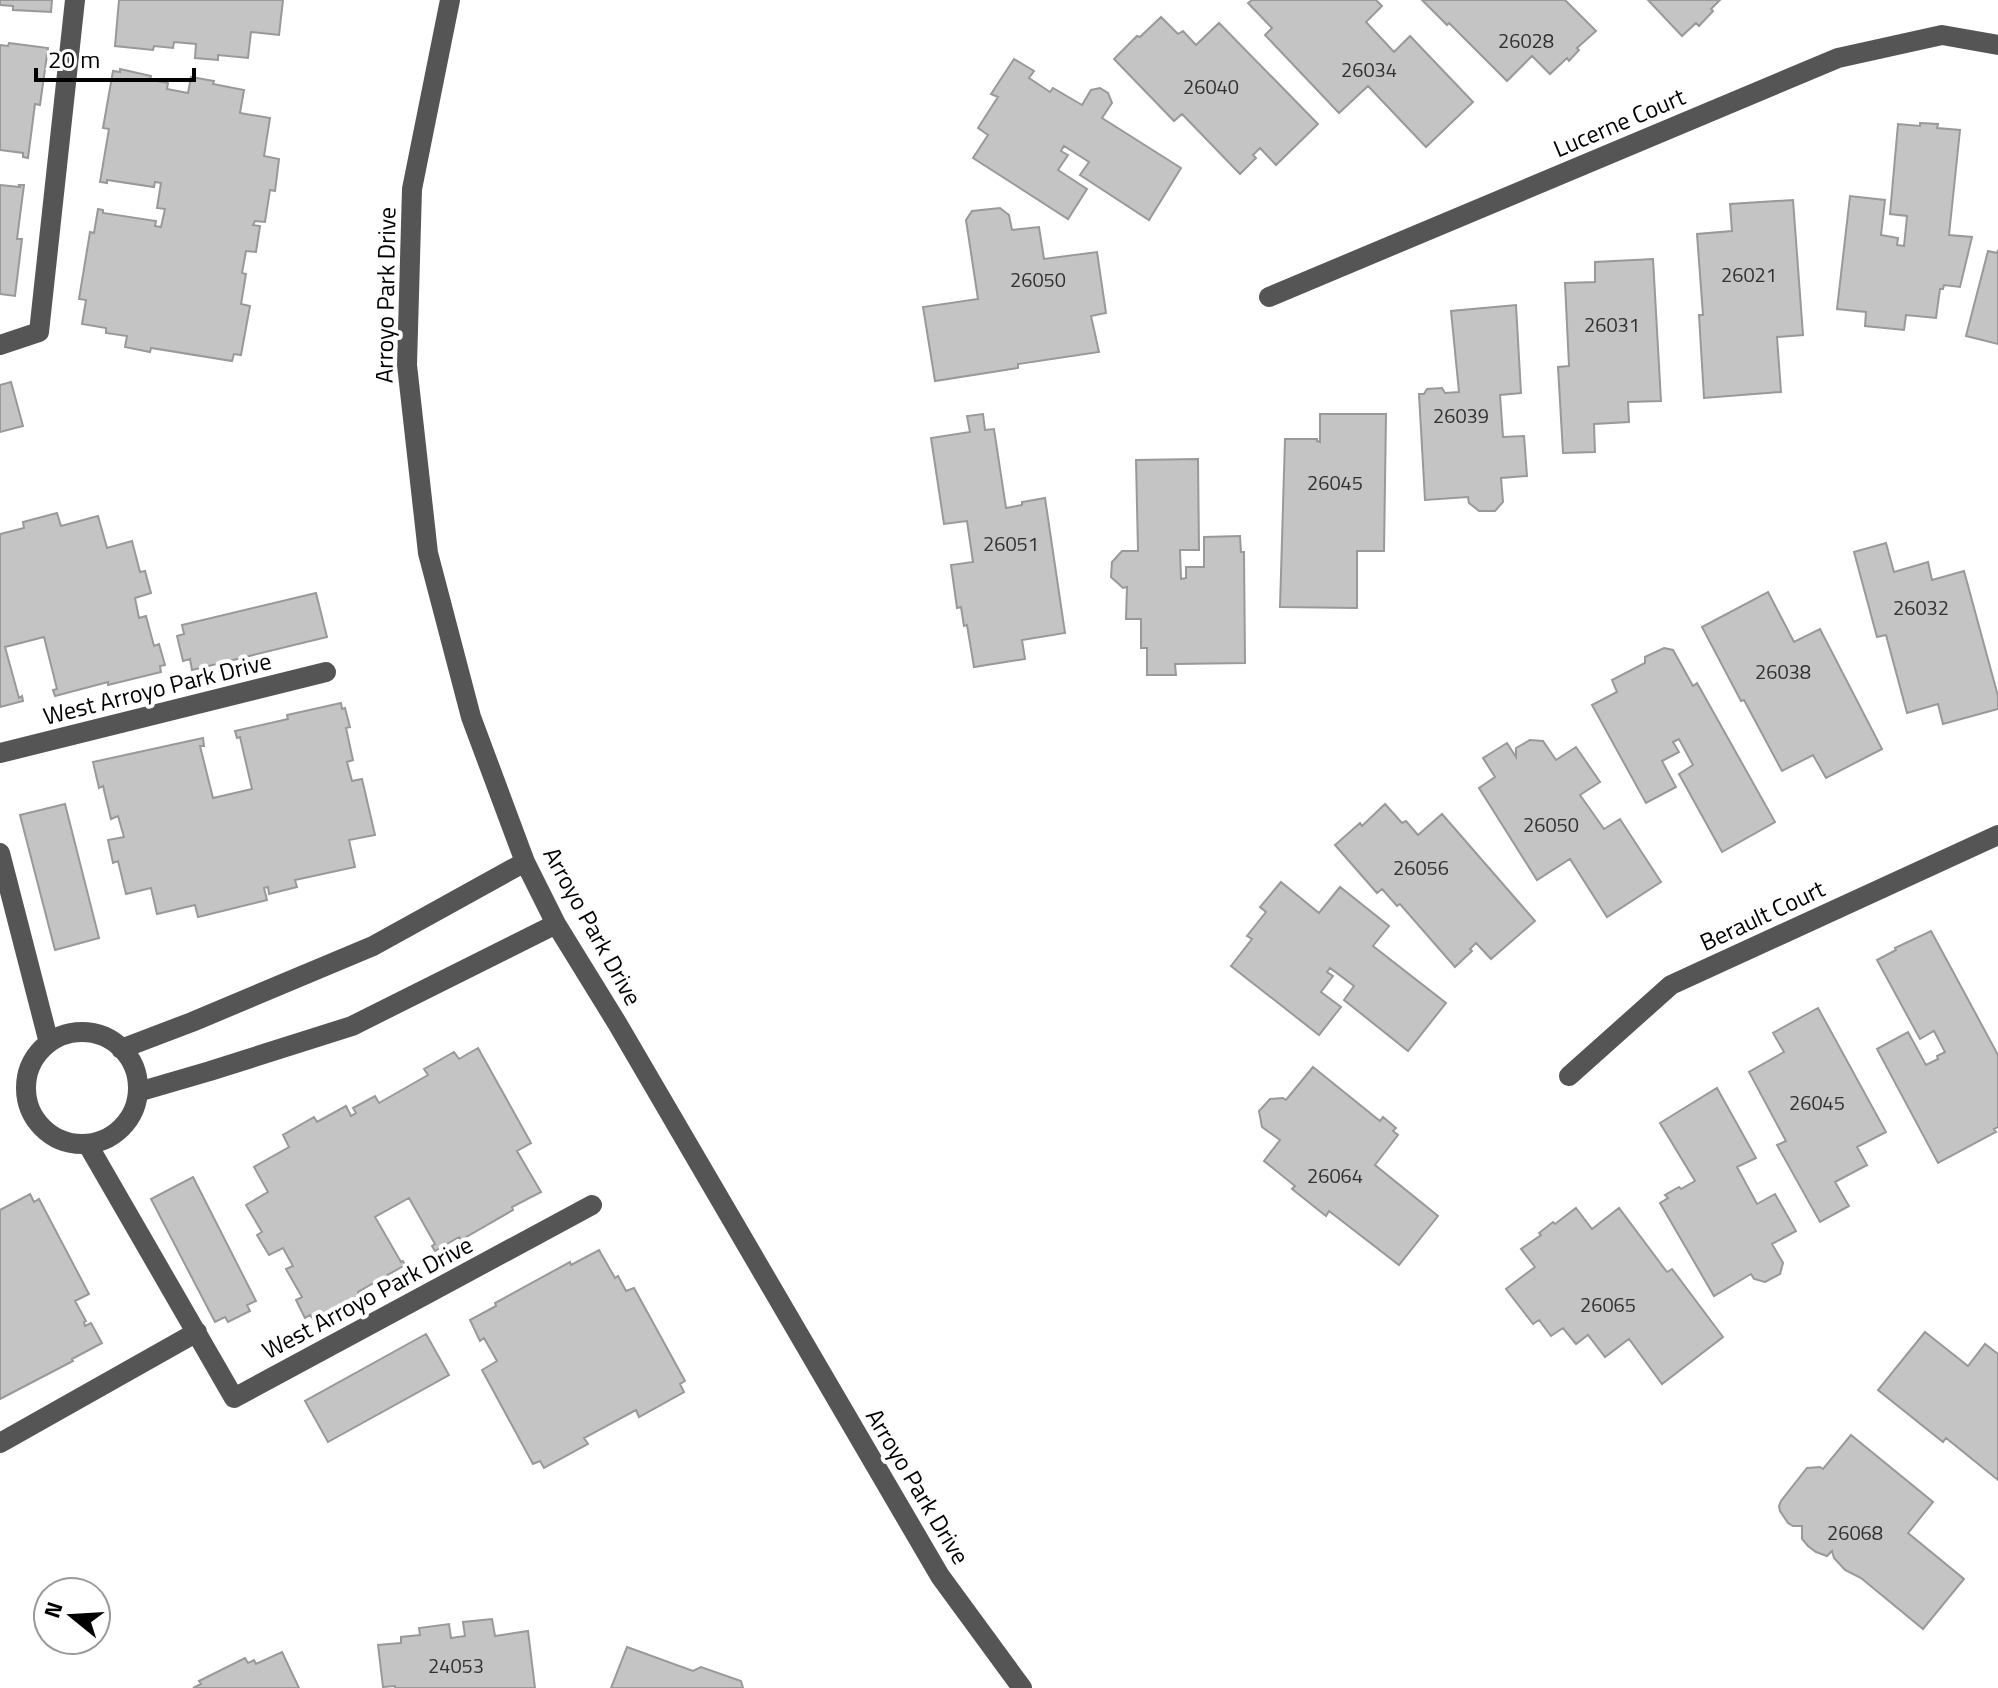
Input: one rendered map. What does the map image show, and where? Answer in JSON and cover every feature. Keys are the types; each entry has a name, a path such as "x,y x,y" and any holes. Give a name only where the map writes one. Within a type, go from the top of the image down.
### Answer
{"street":[{"path":"0,345 39,332 75,0"},
{"name":"Arroyo Park Drive","path":"450,0 412,189 407,365 428,553 471,717 525,862 556,924 625,1036 940,1576 1022,1688"},
{"name":"Lucerne Court","path":"1269,297 1838,58 1942,35 1998,45"},
{"name":"West Arroyo Park Drive","path":"0,753 326,672"},
{"name":"Berault Court","path":"1569,1076 1671,985 1998,835"},
{"path":"0,853 49,1043"},
{"path":"121,1049 373,946 525,862"},
{"path":"138,1092 352,1026 556,924"},
{"path":"95,1033 110,1039 121,1049 131,1061 138,1092 133,1111 122,1127 107,1138 88,1145 53,1137 38,1125 25,1091 28,1072 36,1055 49,1043 63,1035 95,1033"},
{"name":"West Arroyo Park Drive","path":"88,1145 234,1398 592,1205"},
{"path":"0,1443 197,1332"}],"building":[{"path":"0,0 52,0 51,12 13,10 13,6 0,5"},
{"path":"119,0 283,0 279,35 251,32 248,58 218,55 218,60 195,58 196,44 174,42 173,48 154,46 153,50 115,46"},
{"path":"1252,0 1376,0 1382,6 1366,22 1394,52 1410,36 1473,102 1426,147 1368,86 1339,113 1265,35 1272,28 1248,3"},
{"path":"1422,0 1565,0 1596,31 1577,48 1579,50 1569,61 1567,58 1550,74 1532,56 1507,81"},
{"path":"1648,0 1720,0 1699,26 1696,23 1682,36"},
{"path":"1161,17 1178,34 1183,31 1196,45 1219,23 1318,124 1276,165 1260,148 1253,155 1256,158 1240,174 1182,114 1174,121 1114,59"},
{"path":"9,43 48,48 40,105 35,104 28,158 23,157 23,153 0,150 0,45 8,46"},
{"path":"1014,59 1034,71 1029,78 1050,92 1053,88 1082,105 1091,90 1100,88 1108,93 1112,103 1102,118 1181,168 1149,220 1080,175 1089,162 1064,146 1061,151 1068,155 1058,170 1087,189 1068,219 973,158 988,135 978,128 998,97 991,94"},
{"path":"120,69 151,76 150,80 168,83 167,89 188,93 191,77 244,90 240,113 270,118 264,156 279,159 275,191 270,190 265,222 255,221 253,225 260,226 256,252 246,251 241,304 250,306 241,355 234,354 232,361 125,347 127,336 106,333 106,328 82,324 86,300 79,299 90,232 94,233 98,209 103,213 156,221 155,226 161,227 165,209 157,208 161,183 155,182 154,187 107,180 107,183 100,182 109,129 103,128 113,71 120,72"},
{"path":"1920,123 1960,130 1949,235 1972,237 1960,287 1944,285 1940,289 1936,318 1906,315 1904,330 1865,326 1866,312 1837,309 1850,196 1885,200 1881,235 1898,238 1897,245 1904,246 1907,216 1890,214 1898,124 1920,126"},
{"path":"0,185 24,185 17,239 22,239 15,296 0,294"},
{"path":"1793,200 1803,335 1777,337 1781,392 1704,398 1699,315 1703,315 1697,234 1732,231 1730,204"},
{"path":"1000,208 1009,215 1012,230 1039,227 1044,259 1097,252 1106,313 1091,316 1099,352 935,381 923,307 978,299 966,220 972,211"},
{"path":"1998,250 1998,344 1966,336 1988,251 1997,253"},
{"path":"1653,259 1661,401 1628,402 1629,422 1594,424 1595,452 1563,453 1558,367 1569,366 1565,283 1595,282 1595,262"},
{"path":"1516,305 1521,393 1500,395 1503,437 1524,436 1527,476 1501,478 1503,502 1495,511 1479,511 1469,503 1468,497 1425,500 1419,394 1424,394 1427,389 1442,388 1445,393 1459,392 1451,311"},
{"path":"11,382 23,426 0,432 0,385"},
{"path":"983,414 985,430 994,429 1006,508 1045,498 1065,633 1022,640 1025,659 974,667 967,625 964,626 961,607 957,608 951,565 973,562 967,521 944,524 931,438 970,432 967,416"},
{"path":"1320,414 1386,414 1384,551 1357,551 1357,608 1280,607 1285,439 1317,439 1320,442"},
{"path":"1198,459 1199,550 1180,550 1181,579 1186,578 1186,567 1204,567 1204,537 1240,536 1241,552 1244,552 1245,663 1175,664 1176,675 1147,675 1147,648 1141,648 1141,619 1126,619 1127,587 1123,588 1111,577 1112,562 1122,551 1138,551 1136,460"},
{"path":"57,513 61,526 98,516 107,548 132,541 140,572 145,571 151,593 135,598 139,618 146,616 154,646 159,644 165,665 160,666 161,672 55,696 53,690 57,689 44,637 5,647 19,698 22,696 23,701 0,707 0,534 24,528 23,522"},
{"path":"1886,543 1894,572 1928,562 1932,580 1964,571 1998,696 1998,709 1943,724 1938,704 1907,713 1886,635 1877,637 1854,552"},
{"path":"1768,592 1794,642 1820,629 1882,749 1826,778 1813,755 1782,771 1702,627"},
{"path":"316,593 327,637 192,670 190,659 183,661 177,636 184,634 182,625"},
{"path":"1664,648 1673,650 1693,686 1697,683 1775,822 1722,852 1679,774 1693,765 1679,739 1673,742 1679,752 1662,761 1676,787 1646,803 1592,705 1617,692 1612,680 1645,663 1645,657"},
{"path":"341,703 350,727 346,728 353,760 347,762 352,781 362,779 375,835 349,840 355,867 295,880 297,887 269,894 268,887 264,888 267,900 198,917 195,905 157,914 151,888 126,894 118,861 113,863 108,840 124,837 118,816 111,819 93,762 203,738 204,746 200,746 213,798 252,789 240,737 237,738 235,731"},
{"path":"1530,740 1543,741 1556,760 1576,747 1600,782 1580,795 1604,829 1620,819 1661,882 1607,917 1570,859 1537,880 1479,788 1495,777 1483,758 1507,743 1516,757 1516,748"},
{"path":"65,804 99,938 55,950 20,815"},
{"path":"1385,804 1418,835 1442,814 1535,921 1491,959 1476,943 1455,967 1400,904 1397,906 1382,889 1377,893 1335,845 1360,823 1362,826"},
{"path":"1281,882 1319,913 1340,887 1389,926 1373,946 1446,1003 1408,1051 1344,1000 1354,986 1330,968 1327,972 1333,976 1321,992 1341,1007 1319,1035 1231,966 1252,939 1247,936 1266,912 1260,907"},
{"path":"1931,931 1998,1055 1996,1132 1938,1163 1877,1049 1908,1032 1926,1065 1945,1052 1934,1031 1920,1039 1877,960"},
{"path":"1818,1008 1886,1132 1857,1147 1867,1165 1835,1182 1849,1206 1820,1222 1777,1145 1786,1141 1749,1072 1784,1052 1773,1033"},
{"path":"478,1048 531,1143 517,1151 541,1192 461,1240 459,1237 435,1251 432,1246 435,1244 409,1198 375,1217 405,1265 314,1320 310,1315 305,1318 296,1300 302,1297 286,1269 293,1266 283,1248 269,1255 257,1235 262,1232 246,1205 268,1192 254,1167 289,1147 283,1135 314,1117 317,1122 346,1106 351,1116 356,1113 353,1108 375,1096 379,1103 428,1075 424,1069 454,1052 459,1059"},
{"path":"1313,1067 1380,1121 1383,1117 1396,1128 1393,1131 1398,1135 1375,1165 1438,1216 1399,1265 1329,1211 1326,1216 1264,1161 1280,1140 1262,1127 1259,1111 1270,1099 1286,1100"},
{"path":"1717,1088 1756,1158 1737,1167 1757,1204 1775,1194 1796,1231 1772,1244 1783,1263 1780,1274 1765,1282 1754,1279 1751,1274 1714,1296 1660,1203 1668,1198 1665,1195 1695,1181 1660,1123"},
{"path":"193,1177 256,1301 247,1305 250,1311 228,1322 225,1317 215,1322 151,1199"},
{"path":"30,1194 34,1202 39,1199 89,1294 75,1301 86,1321 85,1326 91,1323 102,1343 0,1399 0,1210"},
{"path":"1576,1208 1592,1229 1619,1208 1667,1272 1672,1269 1723,1337 1662,1384 1629,1339 1605,1357 1588,1335 1576,1344 1563,1328 1551,1336 1539,1320 1533,1324 1506,1289 1535,1267 1521,1249 1553,1222 1555,1224"},
{"path":"599,1250 626,1291 634,1288 685,1381 680,1384 684,1392 639,1417 636,1410 584,1438 588,1444 544,1468 540,1461 533,1464 482,1370 497,1361 484,1338 480,1341 470,1320 570,1262 571,1265"},
{"path":"1925,1332 1968,1366 1985,1344 1998,1354 1998,1480 1946,1438 1943,1442 1878,1390"},
{"path":"426,1334 449,1375 328,1442 305,1401"},
{"path":"1851,1435 1933,1502 1908,1533 1964,1579 1923,1629 1861,1578 1845,1570 1832,1551 1827,1556 1808,1546 1802,1539 1802,1526 1788,1523 1780,1511 1781,1501 1807,1468 1823,1469"},
{"path":"492,1619 495,1636 528,1631 535,1688 383,1687 378,1645 401,1643 401,1637 420,1635 419,1628 449,1624 451,1638 465,1636 463,1622"},
{"path":"627,1647 693,1671 701,1667 741,1681 743,1688 611,1688"},
{"path":"282,1652 299,1688 193,1688 201,1684 199,1681 245,1658 248,1663 254,1660 256,1664"}]}
